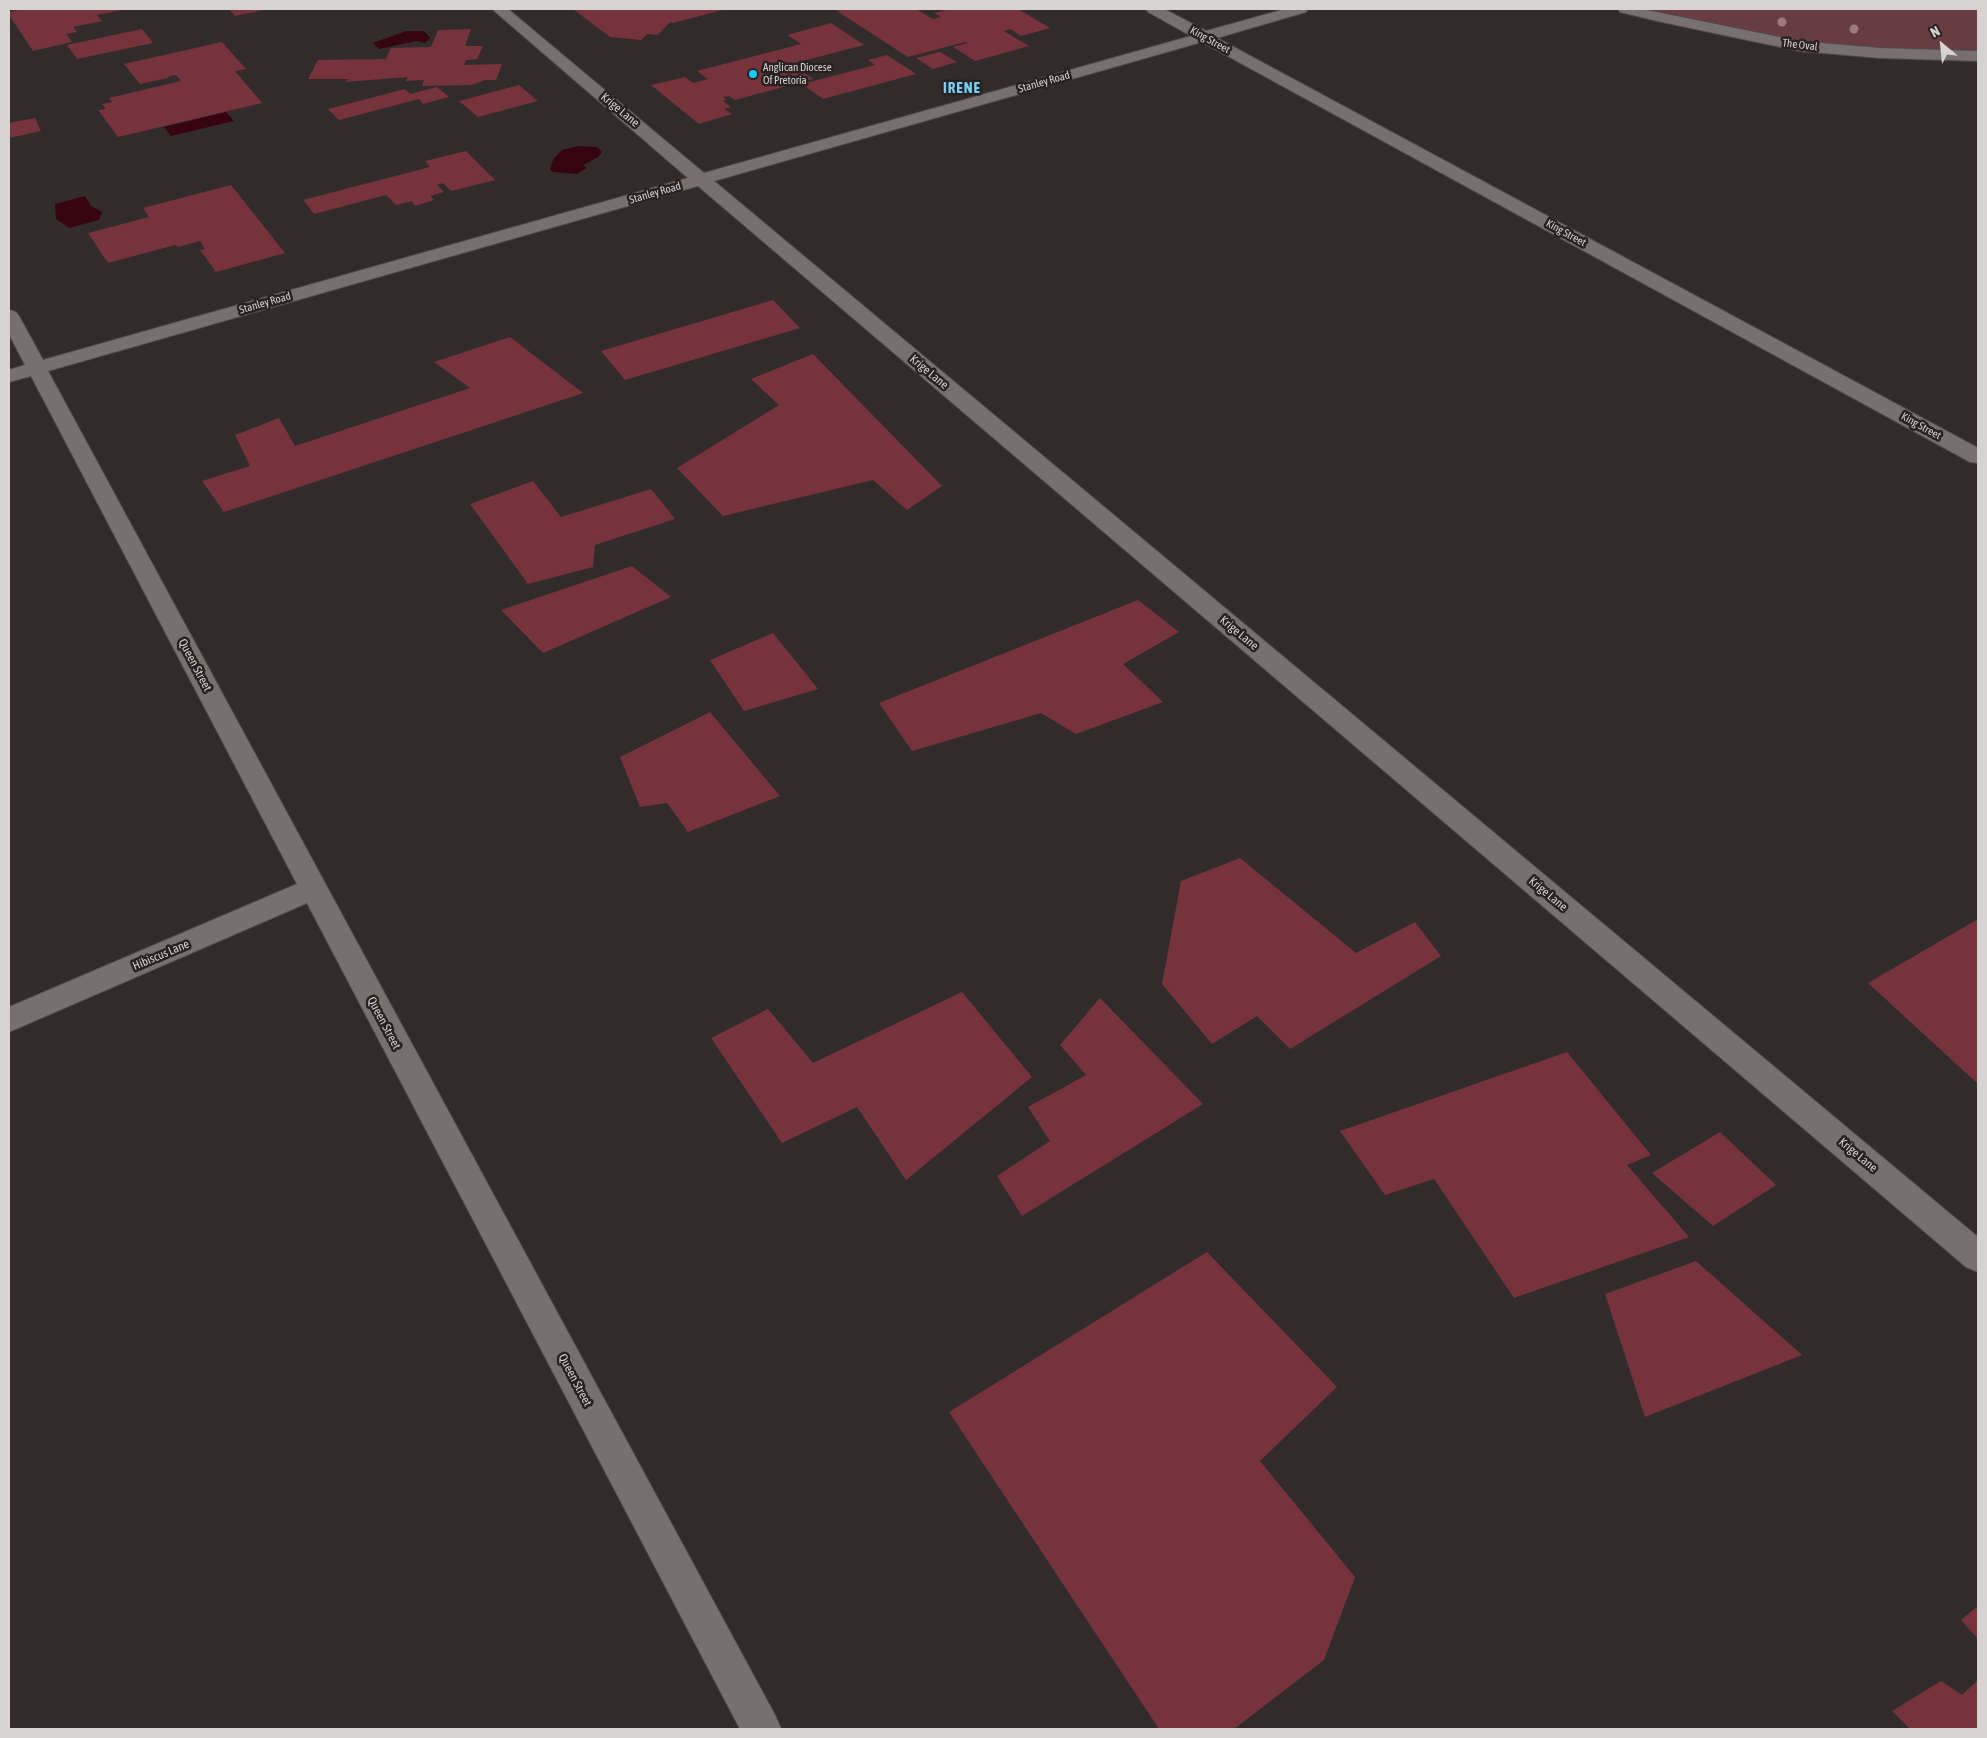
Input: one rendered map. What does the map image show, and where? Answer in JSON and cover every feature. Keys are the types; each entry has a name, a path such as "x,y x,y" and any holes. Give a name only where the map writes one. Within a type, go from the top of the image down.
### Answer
{"street":[{"name":"Krige Lane","path":"499,9 1978,1257"},
{"name":"King Street","path":"1153,9 1978,457"},
{"name":"Stanley Road","path":"9,376 1301,9"},
{"name":"The Oval","path":"1625,9 1711,29 1798,46 1888,54 1978,56"},
{"name":"Queen Street","path":"9,316 760,1729"},
{"name":"Hibiscus Lane","path":"9,1020 313,889"}],"shaded area":[{"path":"1624,9 1978,9 1978,59 1920,58 1786,47"},
{"path":"406,31 424,31 430,38 425,43 416,41 379,49 373,43"},
{"path":"226,112 234,121 171,136 164,127"},
{"path":"578,146 597,147 602,152 598,157 583,165 587,168 577,174 553,172 550,170 553,160 562,150"},
{"path":"85,196 91,206 102,212 99,220 69,228 56,219 55,204"}],"building":[{"path":"24,9 122,10 97,15 102,21 73,27 77,32 66,34 72,42 33,51 9,15 9,12"},
{"path":"229,9 264,9 264,10 235,16"},
{"path":"573,9 726,9 673,23 670,22 658,35 647,34 641,40 610,37"},
{"path":"845,9 916,9 933,19 941,17 934,13 949,9 1018,9 1050,28 1021,36 1010,29 1004,31 1029,46 975,61 953,47 968,43 965,42 908,57 837,11"},
{"name":"Anglican Diocese Of Pretoria","path":"831,23 864,45 791,64 813,79 735,100 729,96 723,97 726,100 723,101 731,107 724,109 732,114 699,124 651,85 685,77 693,83 708,79 697,71 801,44 787,35"},
{"path":"142,29 153,43 77,59 67,45"},
{"path":"471,29 465,46 483,46 477,59 466,60 464,65 502,64 496,80 485,80 471,85 422,86 424,80 406,81 408,77 345,82 349,79 308,79 318,60 386,59 391,48 431,47 438,30"},
{"path":"222,42 246,69 235,71 262,103 118,137 98,110 106,109 102,104 112,102 109,98 181,81 176,75 140,84 124,64"},
{"path":"940,52 957,62 933,69 916,58"},
{"path":"887,55 916,74 823,99 802,84 875,65 868,60"},
{"path":"519,85 538,101 478,117 459,101"},
{"path":"437,87 449,97 423,104 419,99 339,120 328,109 405,89 410,94"},
{"path":"35,118 41,131 9,138 9,123"},
{"path":"466,151 495,180 451,191 443,183 437,185 444,192 430,196 434,200 415,206 412,201 396,205 386,195 314,214 303,200 430,167 425,161"},
{"path":"231,185 285,253 216,272 200,250 205,249 200,241 178,247 175,245 108,263 88,233 149,217 143,208"},
{"path":"773,300 800,328 625,380 601,351"},
{"path":"510,337 583,393 224,512 202,481 250,466 235,435 279,418 295,446 470,388 434,362"},
{"path":"813,354 942,486 907,510 873,480 723,516 677,468 779,405 751,379"},
{"path":"533,481 561,517 651,489 675,519 595,545 593,567 528,584 470,504"},
{"path":"632,566 671,597 543,653 501,610"},
{"path":"1138,600 1179,632 1123,664 1163,702 1076,734 1041,713 912,751 879,703"},
{"path":"773,633 818,689 744,711 710,660"},
{"path":"710,712 780,796 688,832 667,803 640,807 620,757"},
{"path":"1240,858 1356,953 1415,922 1441,956 1290,1049 1257,1016 1212,1044 1162,984 1181,881"},
{"path":"1978,919 1978,1084 1868,983"},
{"path":"962,992 1032,1077 906,1180 857,1107 782,1143 711,1038 768,1009 813,1063"},
{"path":"1100,998 1203,1104 1022,1216 997,1176 1050,1141 1028,1107 1086,1075 1060,1045"},
{"path":"1567,1052 1651,1155 1627,1165 1689,1237 1514,1298 1434,1179 1385,1195 1340,1131"},
{"path":"1720,1132 1776,1185 1713,1226 1652,1173"},
{"path":"1207,1252 1337,1387 1260,1461 1355,1577 1324,1660 1234,1729 1159,1729 949,1412"},
{"path":"1696,1261 1802,1355 1645,1417 1605,1294"},
{"path":"1978,1606 1978,1639 1961,1620"},
{"path":"1978,1680 1978,1729 1910,1729 1892,1711 1941,1681 1962,1695"}],"place":[{"name":"Anglican Diocese Of Pretoria","path":"753,74"}],"district":[{"name":"IRENE","path":"962,88"}]}
